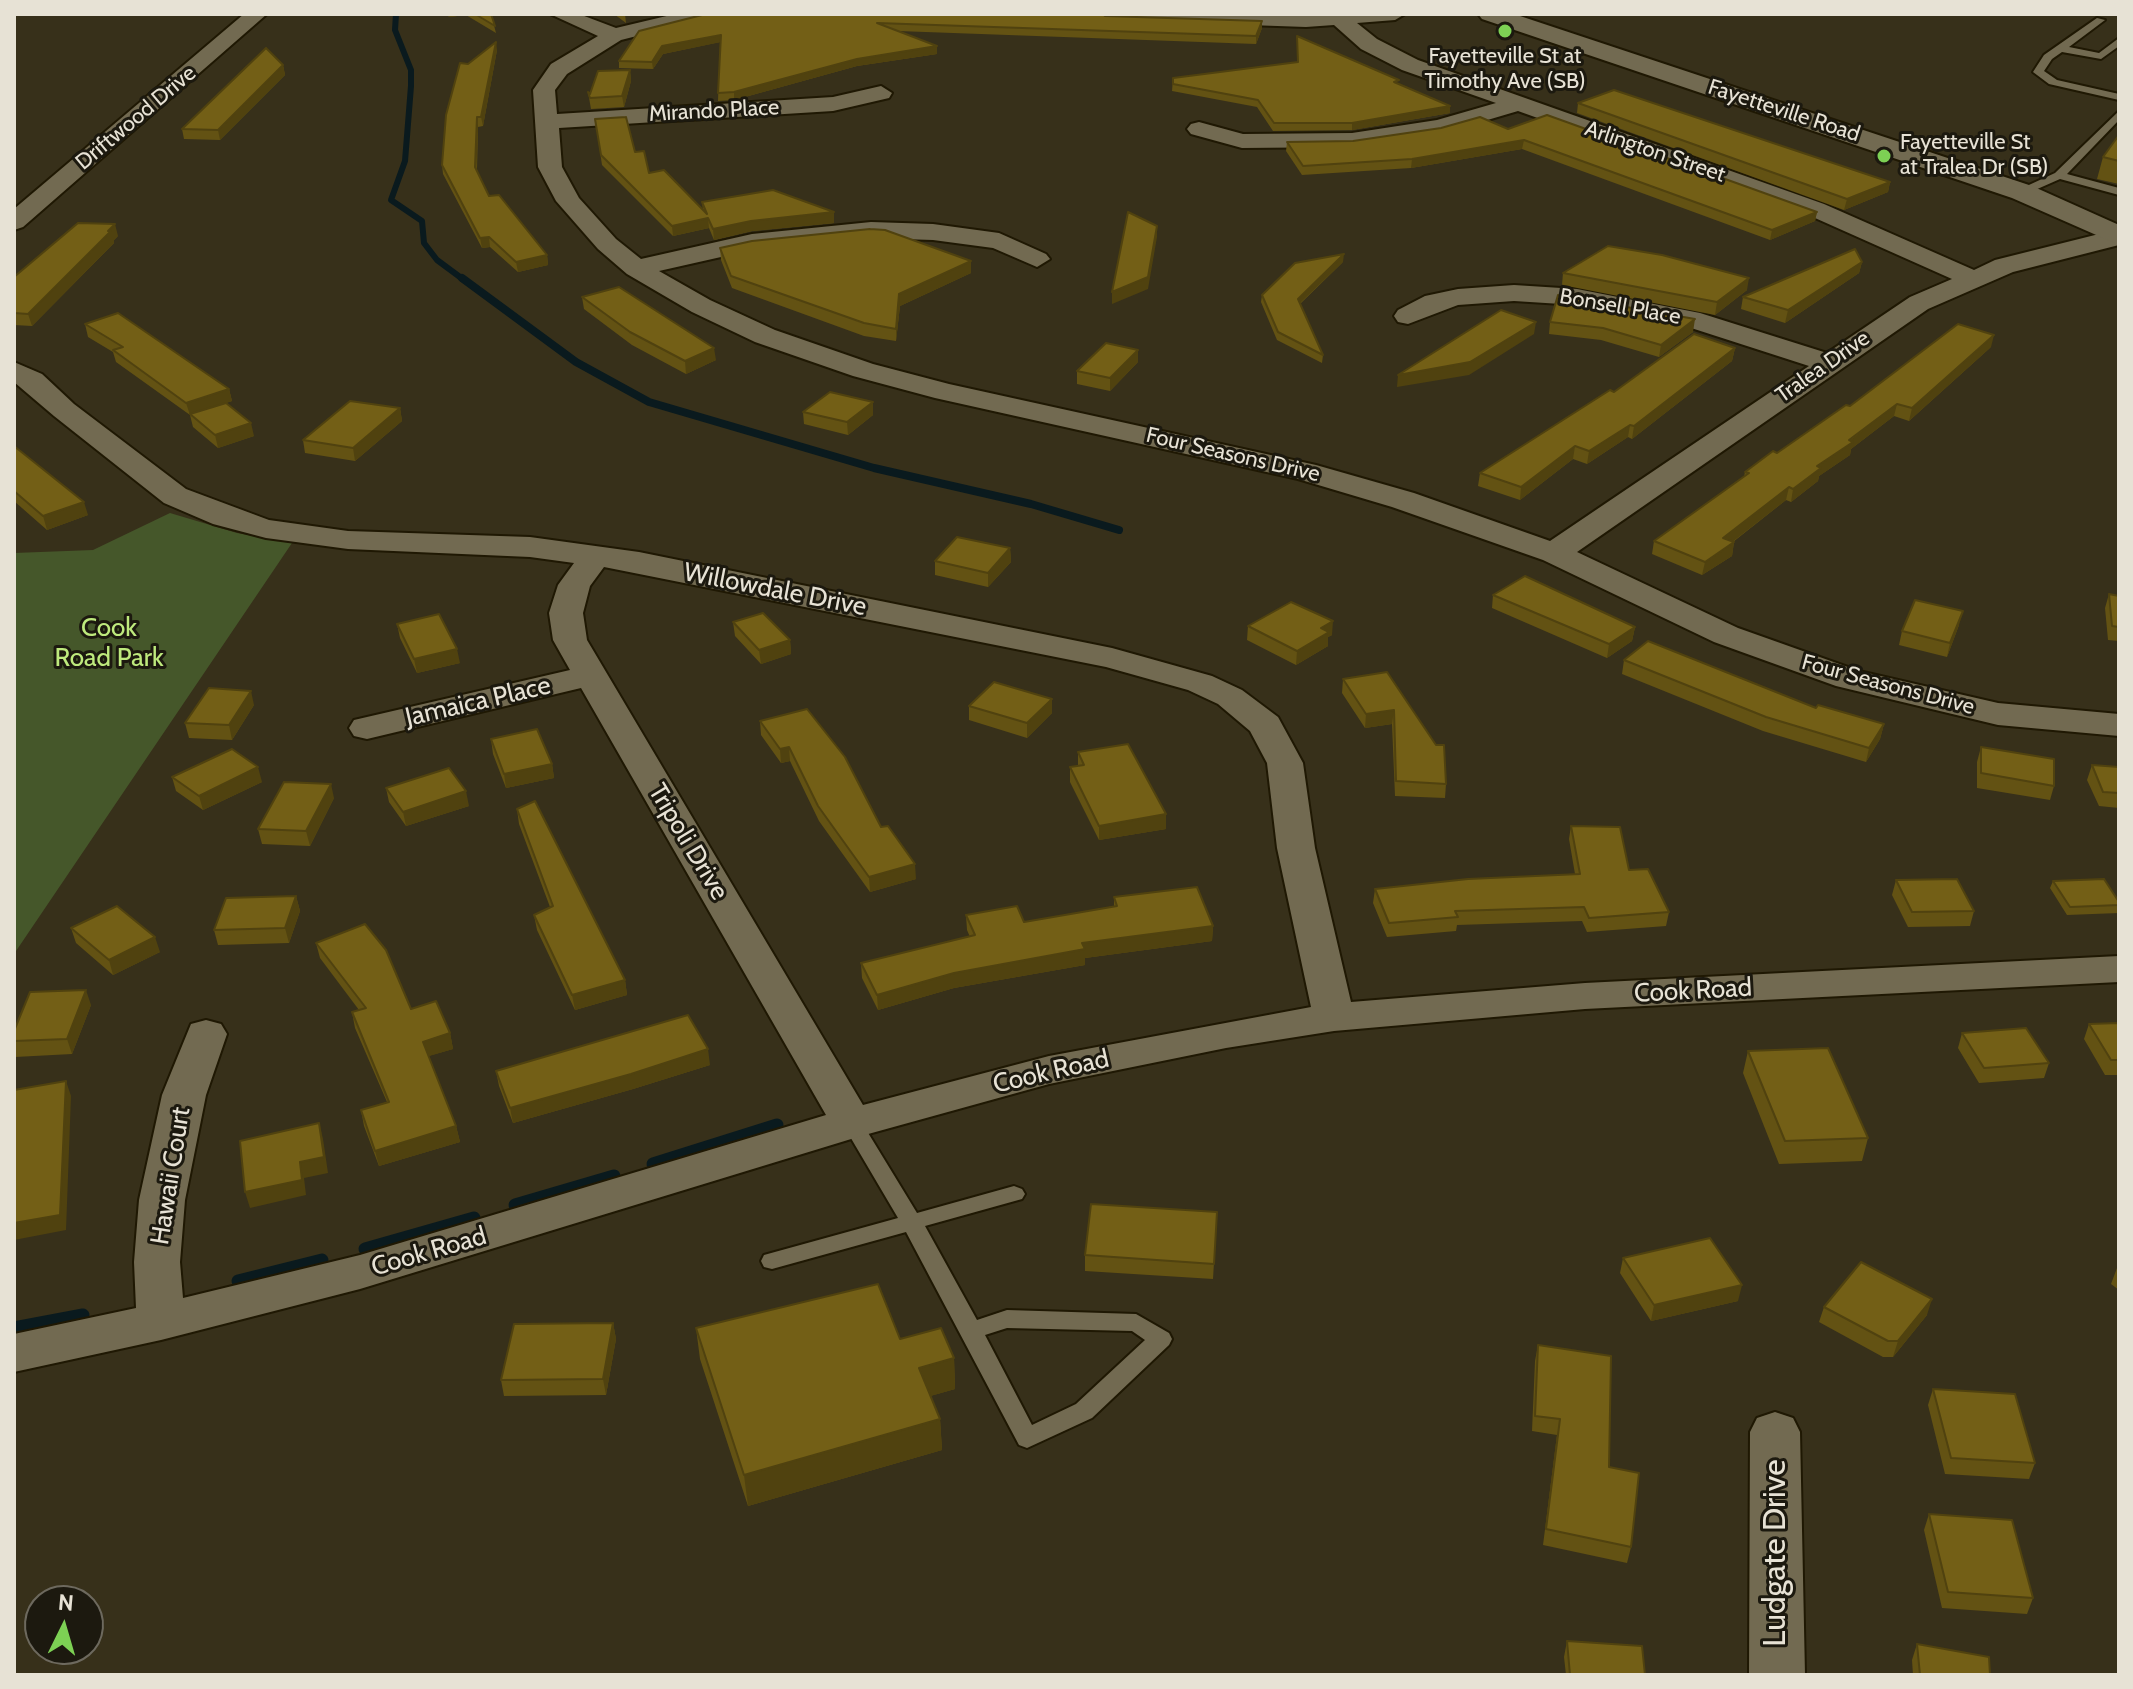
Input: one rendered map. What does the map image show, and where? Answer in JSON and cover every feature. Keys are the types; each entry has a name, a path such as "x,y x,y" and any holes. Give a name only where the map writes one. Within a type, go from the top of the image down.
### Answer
{"main road":[{"name":"Fayetteville Road","path":"1490,14 2022,192 2119,237"}],"street":[{"name":"Driftwood Drive","path":"14,222 257,14"},
{"path":"560,14 614,35 701,14"},
{"path":"1105,14 1342,21 1395,14"},
{"name":"Arlington Street","path":"1342,21 1369,44 1394,58 1815,209 1971,278"},
{"name":"Four Seasons Drive","path":"614,35 553,76 544,90 550,167 560,189 607,244 636,268 701,306 821,357 945,392 1341,480 1554,553 1726,635 1848,679 1998,714 2119,725"},
{"name":"Mirando Place","path":"545,122 833,104 881,93"},
{"path":"1199,129 1242,141 1352,140 1440,127 1517,104"},
{"path":"636,268 752,242 871,230 933,232 999,241 1037,259"},
{"name":"Tralea Drive","path":"1554,553 1896,316 1971,278 2029,258 2119,237"},
{"name":"Bonsell Place","path":"1408,316 1434,302 1458,297 1514,293 1577,297 1690,319 1829,363"},
{"name":"Willowdale Drive","path":"14,370 32,380 64,410 175,496 224,517 301,535 498,545 596,556 1112,658 1200,683 1247,708 1265,725 1285,763 1296,848 1334,1017"},
{"name":"Tripoli Drive","path":"596,556 574,585 566,613 570,640 852,1123"},
{"name":"Jamaica Place","path":"367,728 589,676"},
{"name":"Cook Road","path":"14,1353 161,1322 494,1234 852,1123 1049,1070 1334,1017 1585,996 2119,969"},
{"name":"Hawaii Court","path":"161,1322 157,1262 165,1176 184,1095 206,1034"},
{"name":"Ludgate Drive","path":"1775,1432 1777,1675"}],"lane":[{"path":"2100,20 2048,57 2038,72 2053,82 2119,97"},
{"path":"2088,68 2118,43"},
{"path":"2063,49 2101,56"},
{"path":"2022,192 2059,175 2119,114"},
{"path":"2059,175 2119,192"},
{"path":"852,1123 913,1223 1027,1438 1084,1411 1161,1339 1136,1323 1007,1319 971,1331"},
{"path":"772,1261 1014,1194"}],"green space":[{"name":"Cook Road Park","path":"170,513 237,533 292,543 14,954 14,553 93,550"}],"building":[{"path":"475,14 491,14 495,26"},
{"path":"706,14 1103,14 1262,21 1256,36 877,23 937,46 857,59 734,92 718,93 721,35 662,46 652,62 619,61 639,31"},
{"path":"1297,36 1399,80 1394,82 1450,106 1352,123 1274,123 1258,100 1173,84 1173,78 1298,62"},
{"path":"496,42 481,117 477,117 475,167 489,196 499,195 547,255 516,262 489,237 480,238 442,165 446,115 460,63 468,64"},
{"path":"266,48 283,65 218,130 182,129"},
{"path":"630,70 622,96 590,98 588,92 590,94 598,71"},
{"path":"1614,90 1890,182 1847,199 1578,103"},
{"path":"1547,115 1817,212 1772,230 1524,140 1412,159 1303,166 1287,142 1353,141 1441,128 1480,117 1508,129"},
{"path":"626,117 635,152 644,151 649,173 664,170 707,214 702,202 773,190 834,212 751,221 713,229 708,218 672,226 601,155 595,119"},
{"path":"2119,135 2119,161 2103,157"},
{"path":"1128,212 1157,226 1148,277 1112,292"},
{"path":"78,223 115,224 28,314 14,313 14,277"},
{"path":"885,230 971,261 899,294 896,329 864,323 731,276 720,248 752,241"},
{"path":"1608,246 1662,255 1749,278 1717,302 1563,273"},
{"path":"1855,249 1862,262 1788,310 1743,297"},
{"path":"1344,254 1298,299 1323,355 1278,332 1262,295 1295,263"},
{"path":"619,287 714,348 685,361 630,332 582,297"},
{"path":"1558,295 1695,319 1661,345 1603,328 1550,322"},
{"path":"1501,310 1536,322 1470,362 1398,375"},
{"path":"118,313 229,389 186,403 113,350 123,347 85,324"},
{"path":"1958,324 1994,335 1912,408 1897,404 1849,440 1853,442 1817,466 1821,468 1793,489 1789,487 1723,538 1734,542 1705,562 1654,541 1749,473 1745,472 1773,451 1777,453 1846,405 1850,406"},
{"path":"1694,334 1735,348 1634,426 1630,425 1589,451 1575,446 1521,487 1480,473 1610,390 1614,392"},
{"path":"1106,343 1138,350 1110,378 1077,371"},
{"path":"830,392 873,402 847,422 803,412"},
{"path":"350,401 400,408 353,448 303,440"},
{"path":"226,403 251,423 215,435 190,414"},
{"path":"14,446 84,502 43,516 14,491"},
{"path":"957,537 1010,548 988,573 935,561"},
{"path":"1525,576 1635,627 1609,644 1493,595"},
{"path":"2109,594 2119,596 2119,627 2112,626"},
{"path":"1915,600 1963,611 1950,643 1902,631"},
{"path":"1291,602 1333,621 1321,628 1329,632 1297,651 1248,626"},
{"path":"763,613 790,640 759,650 733,622"},
{"path":"439,614 457,649 414,659 397,624"},
{"path":"1648,641 1816,708 1818,705 1884,724 1869,748 1766,717 1624,660"},
{"path":"1387,672 1436,745 1444,745 1446,784 1396,781 1394,710 1366,714 1343,679"},
{"path":"994,682 1052,699 1027,723 969,706"},
{"path":"209,688 251,691 229,725 185,723"},
{"path":"807,709 845,757 881,827 888,826 915,864 869,877 818,806 789,747 780,749 760,721"},
{"path":"537,729 552,764 504,774 491,739"},
{"path":"1128,744 1166,814 1099,826 1070,767 1084,765 1078,752"},
{"path":"1981,747 2054,759 2054,786 1981,773"},
{"path":"232,749 258,767 199,796 172,777"},
{"path":"2092,765 2119,767 2119,793 2103,792"},
{"path":"449,768 466,791 403,812 386,788"},
{"path":"284,782 331,784 306,831 258,829"},
{"path":"535,801 625,980 572,995 534,915 553,906 517,809"},
{"path":"1571,826 1620,827 1629,870 1648,869 1669,912 1589,918 1584,907 1455,911 1458,917 1389,923 1375,889 1468,879 1580,874"},
{"path":"1957,879 1974,911 1912,912 1896,880"},
{"path":"2104,879 2119,905 2070,907 2053,881"},
{"path":"1197,887 1213,926 1082,943 1085,949 954,973 877,995 861,963 975,935 966,915 1017,906 1024,922 1117,906 1114,897"},
{"path":"296,896 285,928 214,930 226,898"},
{"path":"117,906 155,937 109,960 71,928"},
{"path":"365,924 386,950 411,1009 436,1001 450,1033 423,1042 456,1126 375,1151 361,1110 389,1102 352,1012 366,1008 316,943"},
{"path":"86,990 67,1039 14,1041 14,1031 30,992"},
{"path":"688,1015 708,1049 510,1108 496,1071"},
{"path":"2119,1023 2119,1060 2111,1060 2089,1024"},
{"path":"2026,1028 2049,1063 1984,1068 1962,1033"},
{"path":"1828,1048 1868,1138 1785,1141 1748,1051"},
{"path":"66,1081 60,1215 14,1223 14,1090"},
{"path":"319,1123 324,1157 300,1162 302,1180 245,1192 240,1141"},
{"path":"1091,1204 1217,1212 1214,1264 1085,1255"},
{"path":"1710,1238 1742,1285 1654,1305 1623,1258"},
{"path":"1861,1262 1932,1299 1898,1341 1888,1341 1824,1307"},
{"path":"878,1284 900,1339 941,1328 954,1358 919,1368 940,1419 744,1475 696,1328"},
{"path":"613,1323 603,1379 501,1380 514,1324"},
{"path":"1538,1345 1611,1356 1609,1467 1639,1473 1631,1547 1546,1529 1560,1419 1535,1416"},
{"path":"1933,1389 2015,1394 2035,1463 1951,1458"},
{"path":"1929,1514 2012,1520 2033,1598 1948,1592"},
{"path":"1567,1641 1642,1646 1645,1675 1570,1675"},
{"path":"1917,1644 1989,1657 1990,1675 1920,1675"}],"waterway":[{"path":"396,14 395,30 411,70 411,86 405,161 391,200 422,221 424,243 437,260 464,280"},
{"path":"462,278 576,362 649,402 874,468 1031,504 1119,530"},
{"path":"653,1164 777,1125"},
{"path":"515,1205 614,1176"},
{"path":"365,1249 474,1218"},
{"path":"238,1281 322,1260"},
{"path":"14,1328 83,1315"}],"place":[{"name":"Fayetteville St at Timothy Ave (SB)","path":"1505,31"},
{"name":"Fayetteville St at Tralea Dr (SB)","path":"1884,156"}]}
